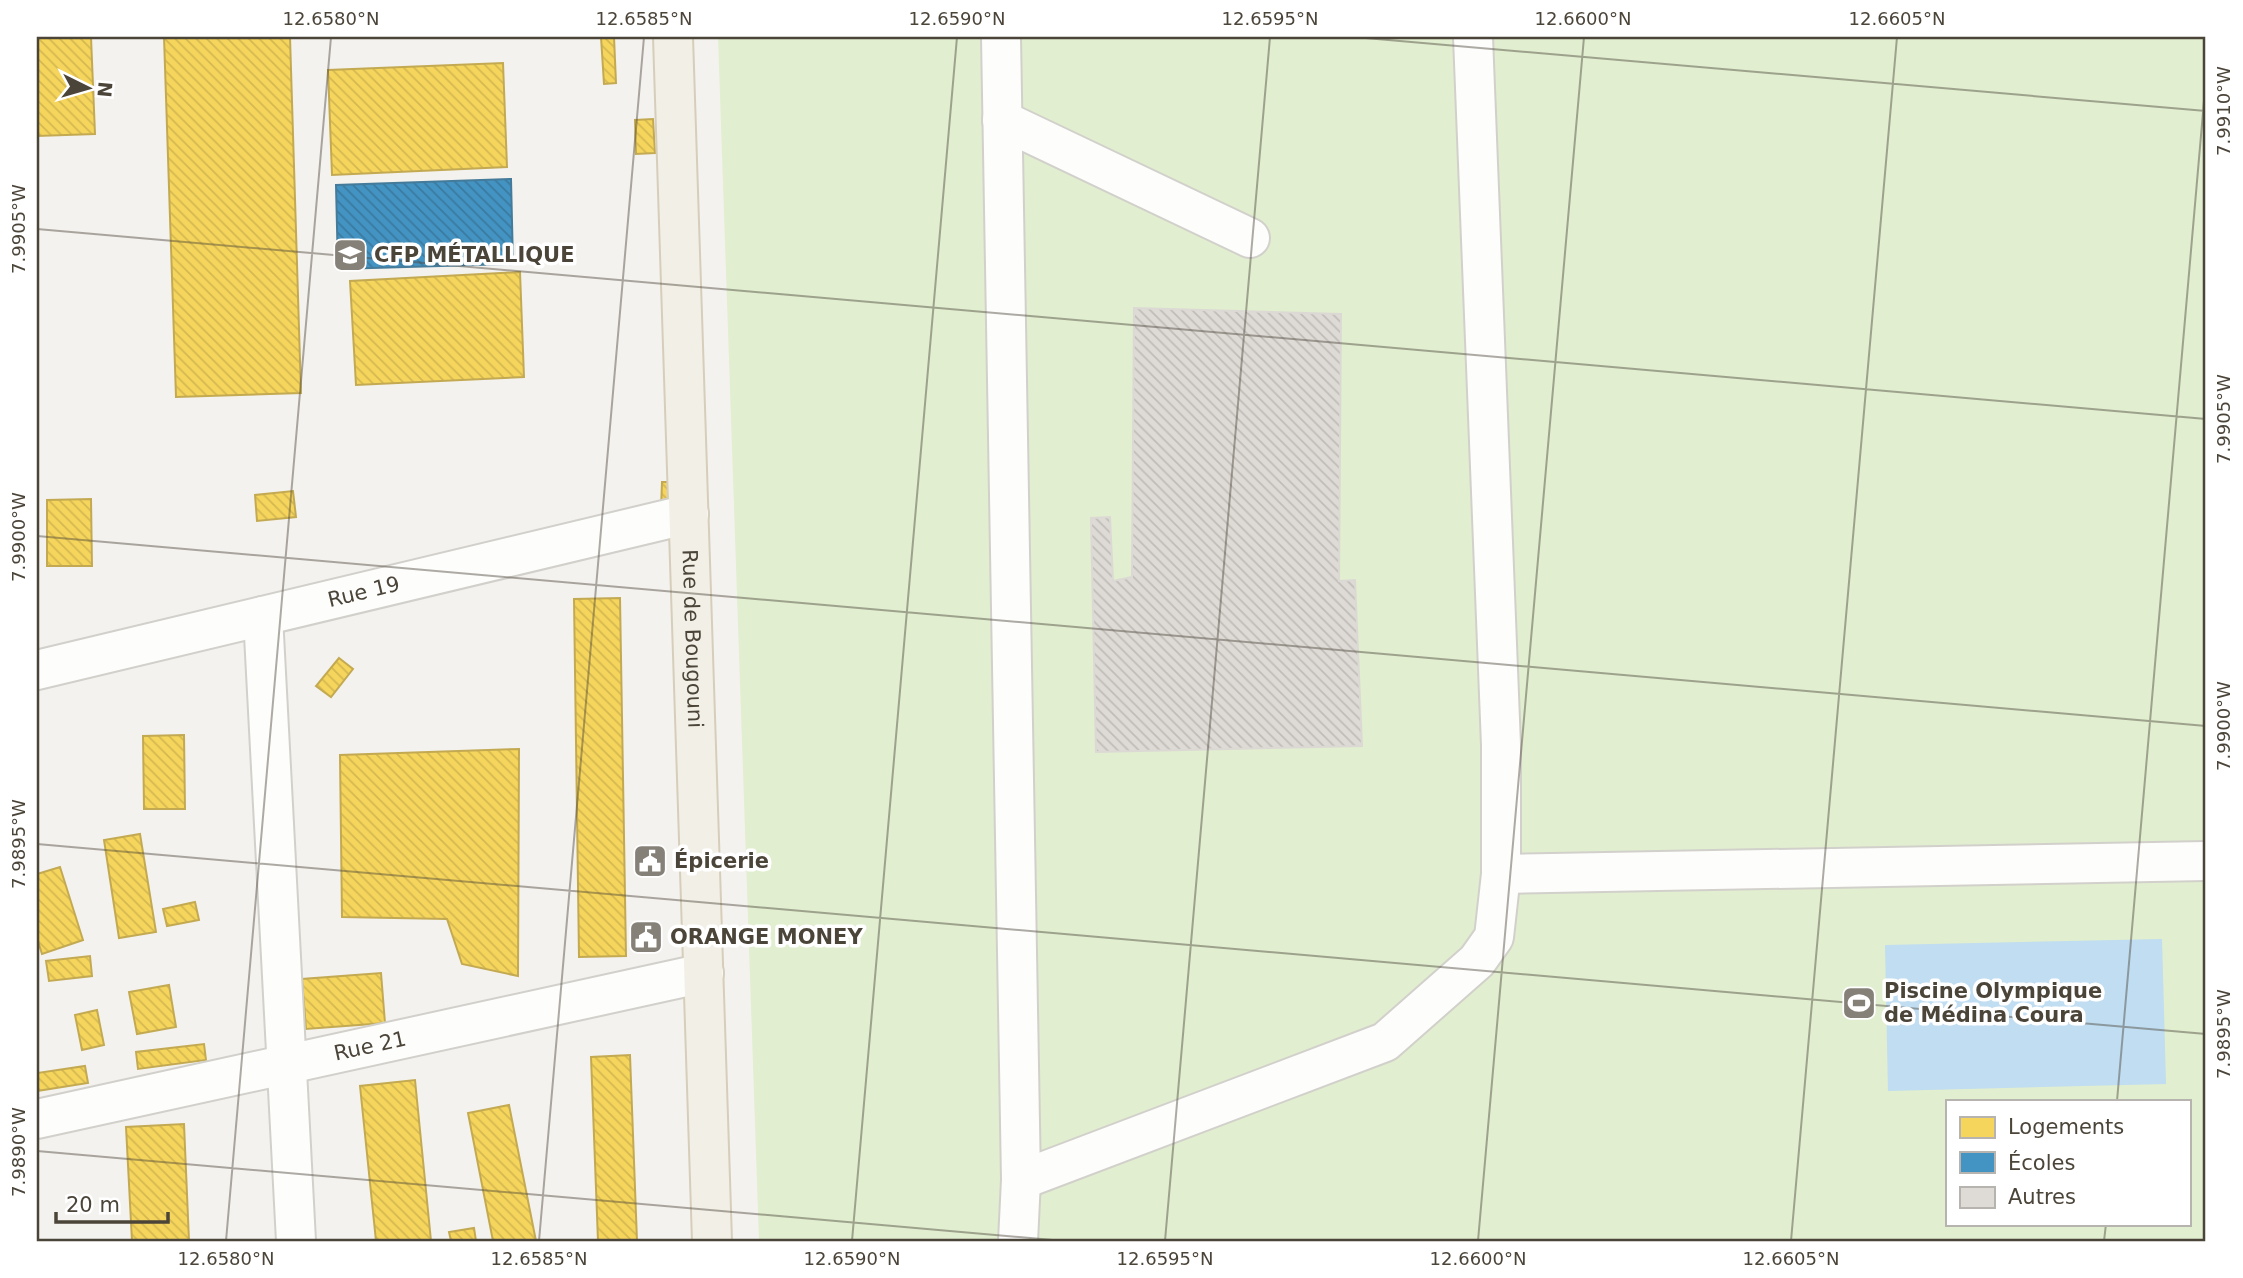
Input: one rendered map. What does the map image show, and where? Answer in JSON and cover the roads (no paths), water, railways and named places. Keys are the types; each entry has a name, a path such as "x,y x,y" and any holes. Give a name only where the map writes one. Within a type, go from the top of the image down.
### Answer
{"main road":[{"name":"Rue de Bougouni","path":"673,37 712,1241"}],"street":[{"path":"1001,37 1021,1180 1017,1241"},
{"path":"1021,1180 1385,1042 1477,961 1494,937 1501,874 1501,745 1473,37"},
{"path":"1002,120 1250,238"},
{"name":"Rue 19","path":"37,670 690,514"},
{"path":"263,616 296,1241"},
{"path":"1501,874 2206,861"},
{"name":"Rue 21","path":"37,1119 704,973"}],"water":[{"path":"2162,939 2166,1084 1888,1091 1885,945"}],"place":[{"name":"CFP MÉTALLIQUE","path":"350,255"},
{"name":"Épicerie","path":"650,861"},
{"name":"ORANGE MONEY","path":"646,937"},
{"name":"Piscine Olympique de Médina Coura","path":"1859,1003"}]}
